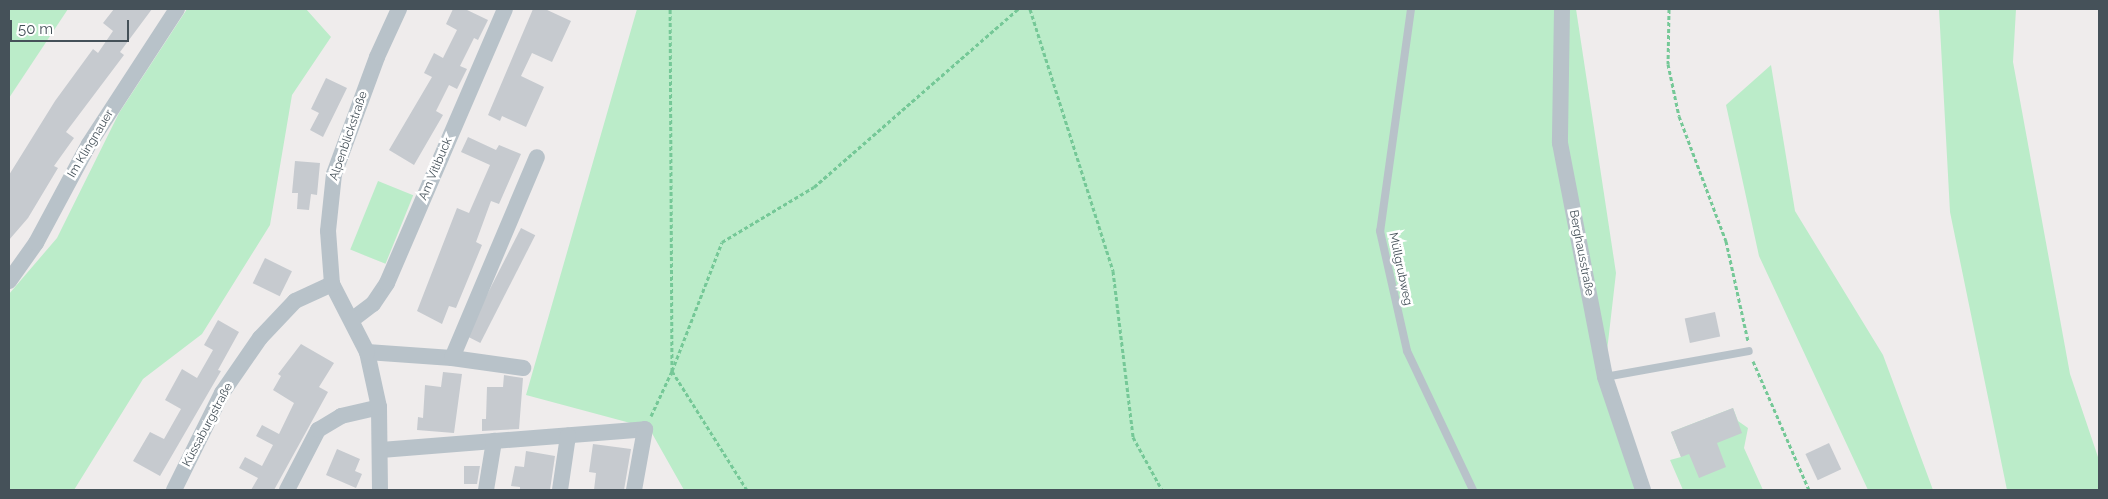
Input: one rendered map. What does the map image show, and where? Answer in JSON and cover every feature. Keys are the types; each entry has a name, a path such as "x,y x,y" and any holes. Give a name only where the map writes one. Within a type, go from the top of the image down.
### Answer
{"street":[{"name":"Im Klingnauer","path":"9,281 36,243 89,144 177,9"},
{"name":"Alpenblickstraße","path":"380,490 379,407 367,352 353,319 332,284 328,230 334,174 377,57 399,9"},
{"name":"Am Vitibuck","path":"353,319 373,304 387,283 505,9"},
{"name":"Berghausstraße","path":"1562,9 1560,143 1605,377 1643,490"},
{"path":"452,358 537,157"},
{"name":"Küssaburgstraße","path":"174,490 222,393 260,338 295,302 332,284"},
{"path":"367,352 452,358 524,368"},
{"path":"287,490 318,430 341,416 379,407"},
{"path":"381,450 645,429 634,490"},
{"path":"560,490 568,436"},
{"path":"486,490 494,441"}],"lane":[{"name":"Müllgrubweg","path":"1411,9 1380,231 1407,351 1473,490"},
{"path":"1605,377 1749,352"}],"path":[{"path":"670,9 672,371 748,490"},
{"path":"645,429 672,371 722,242 814,187 1018,9"},
{"path":"1030,9 1113,271 1133,437 1162,490"},
{"path":"1670,9 1668,64 1679,116 1726,241 1748,336 1749,352 1808,490"}],"green space":[{"path":"9,9 68,9 9,98"},
{"path":"187,9 306,9 331,37 292,95 270,225 202,334 143,379 74,490 9,490 9,294 57,238 119,113"},
{"path":"637,9 1576,9 1616,273 1604,377 1646,490 684,490 649,428 526,395"},
{"path":"1939,9 2016,9 2013,62 2070,374 2099,460 2099,490 2007,490 1950,212"},
{"path":"1771,65 1795,211 1883,355 1933,490 1868,490 1759,256 1726,105"},
{"path":"378,181 413,195 386,264 350,250"},
{"path":"1733,408 1738,421 1748,428 1744,448 1763,490 1683,490 1670,460 1681,457 1671,432"}],"building":[{"path":"114,9 152,9 120,52 124,55 66,132 74,138 54,166 58,168 28,218 9,240 9,175 55,101 93,49 98,53 113,31 103,23"},
{"path":"453,9 465,9 488,20 478,40 474,38 460,66 467,69 457,89 449,85 436,111 443,115 414,165 389,150 432,77 424,73 434,53 443,58 457,30 446,24"},
{"path":"533,9 545,9 571,21 552,62 532,53 521,76 544,87 526,127 502,116 500,121 488,115"},
{"path":"326,78 347,88 323,137 310,130 319,113 311,109"},
{"path":"468,137 496,150 499,145 521,154 499,204 491,201 476,242 482,245 456,308 449,306 442,324 417,311 457,208 469,213 490,165 461,152"},
{"path":"295,161 320,163 317,195 311,194 309,210 297,209 298,193 292,193"},
{"path":"521,228 535,235 480,343 466,336"},
{"path":"265,258 292,271 280,296 253,283"},
{"path":"1715,312 1720,336 1690,343 1685,318"},
{"path":"218,320 239,332 218,370 221,371 160,476 133,461 150,432 164,439 181,409 165,400 182,369 197,378 213,350 204,345"},
{"path":"301,344 334,363 319,387 328,392 274,490 251,490 258,478 239,468 245,457 262,466 273,445 256,436 262,425 279,434 294,403 273,390 281,376 278,374"},
{"path":"443,372 462,374 454,433 417,430 418,417 423,418 425,385 441,387"},
{"path":"504,375 523,378 519,429 482,431 482,419 486,419 487,387 503,387"},
{"path":"1733,408 1742,433 1717,443 1726,467 1699,478 1689,454 1681,457 1671,432"},
{"path":"1829,443 1841,469 1818,480 1805,454"},
{"path":"593,444 631,449 624,490 594,490 596,473 589,472"},
{"path":"337,449 360,459 355,471 362,474 356,488 326,475"},
{"path":"526,451 555,456 550,490 520,490 520,487 511,486 515,466 524,467"},
{"path":"464,466 480,466 477,484 464,484"}]}
